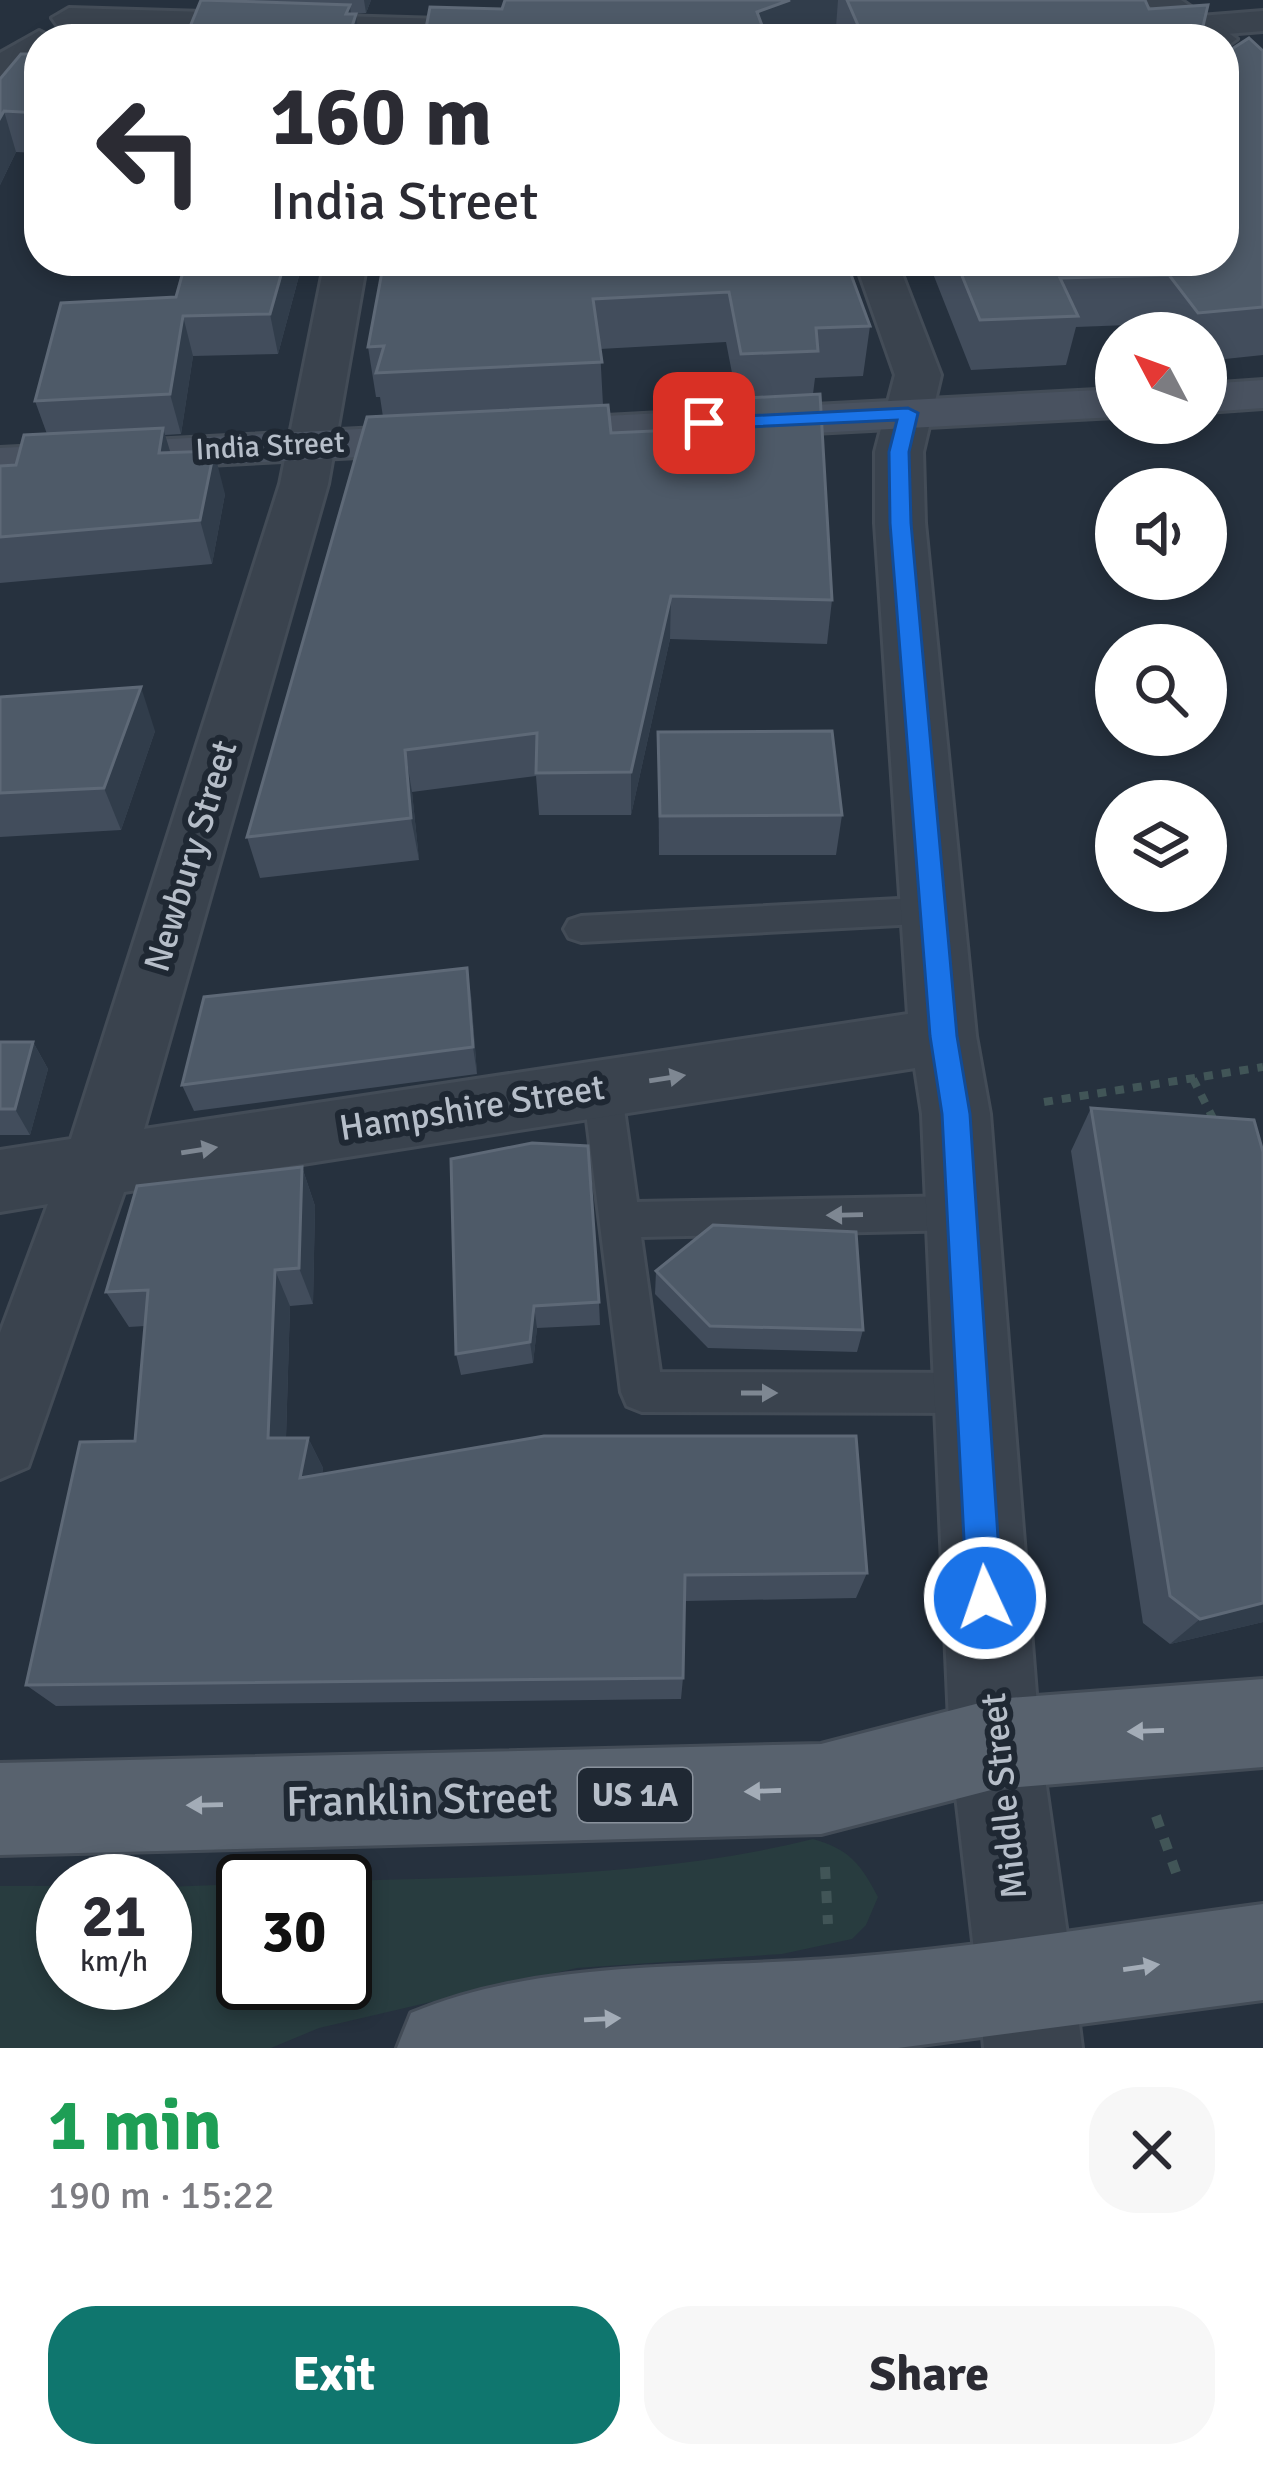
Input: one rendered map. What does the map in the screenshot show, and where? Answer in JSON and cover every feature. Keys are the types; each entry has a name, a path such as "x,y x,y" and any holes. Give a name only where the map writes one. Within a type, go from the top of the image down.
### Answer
{"main road":[{"path":"1227,397 1263,394"},
{"name":"India Street","path":"0,462 1095,404"},
{"name":"Franklin Street","path":"0,1809 820,1789 995,1744 1263,1723"},
{"path":"446,2048 580,2020 831,2008 1029,2016 1263,1952"}],"street":[{"path":"1158,0 1196,24"},
{"path":"226,24 392,23"},
{"name":"Newbury Street","path":"0,1440 98,1166 313,443 343,276"},
{"name":"Middle Street","path":"882,276 918,375 899,452 901,523 944,1036 956,1114 995,1744 1029,2016"},
{"name":"Hampshire Street","path":"0,1181 944,1036"}],"lane":[{"path":"580,929 936,910"},
{"path":"602,1088 642,1392 973,1393"},
{"path":"619,1220 962,1213"}],"path":[{"path":"1044,1102 1263,1067"},
{"path":"1193,1078 1221,1134"},
{"path":"1156,1816 1184,1894"},
{"path":"824,1854 829,1935"}],"green space":[{"path":"813,1839 853,1859 878,1897 866,1925 852,1939 782,1954 577,1968 319,2028 271,2048 0,2048 0,1886 36,1886 36,2010 192,2010 192,1886 216,1885 216,2010 372,2010 372,1880 639,1868"}],"building":[{"path":"201,0 350,5 346,14 356,14 353,24 191,24"},
{"path":"505,0 790,0 757,12 761,24 427,24 430,7 502,9"},
{"path":"847,0 1145,0 1149,9 1208,5 1204,24 857,24"},
{"path":"1249,38 1263,51 1263,307 1197,312 1170,276 1239,276 1239,44"},
{"path":"24,54 24,112 4,111 0,118 0,79"},
{"path":"182,276 281,276 270,314 183,316 170,394 35,401 61,303 176,297"},
{"path":"381,276 852,276 870,326 816,328 818,351 741,354 729,292 593,299 602,362 376,373 384,346 368,347"},
{"path":"962,276 1133,276 1060,278 1078,316 980,320"},
{"path":"820,394 832,600 671,596 631,772 536,773 537,733 405,750 411,818 247,837 367,417 608,405 611,433 718,428 754,426 748,398"},
{"path":"163,428 159,453 214,451 200,520 0,537 0,466 16,465 24,435"},
{"path":"141,687 104,788 0,793 0,697"},
{"path":"832,731 842,815 660,816 658,732"},
{"path":"467,968 473,1047 182,1085 204,997"},
{"path":"0,1042 33,1042 15,1109 0,1109"},
{"path":"1091,1108 1254,1120 1263,1152 1263,1603 1200,1619 1170,1596"},
{"path":"532,1143 588,1146 599,1302 534,1306 530,1342 456,1354 451,1159"},
{"path":"302,1167 299,1268 275,1270 268,1438 308,1438 300,1478 544,1436 856,1436 867,1573 685,1575 683,1678 26,1685 80,1442 135,1441 148,1290 106,1292 137,1186"},
{"path":"713,1225 856,1232 863,1330 710,1326 656,1271"}],"route":[{"path":"704,423 908,413 899,452 901,523 944,1036 956,1114 985,1598"}]}
